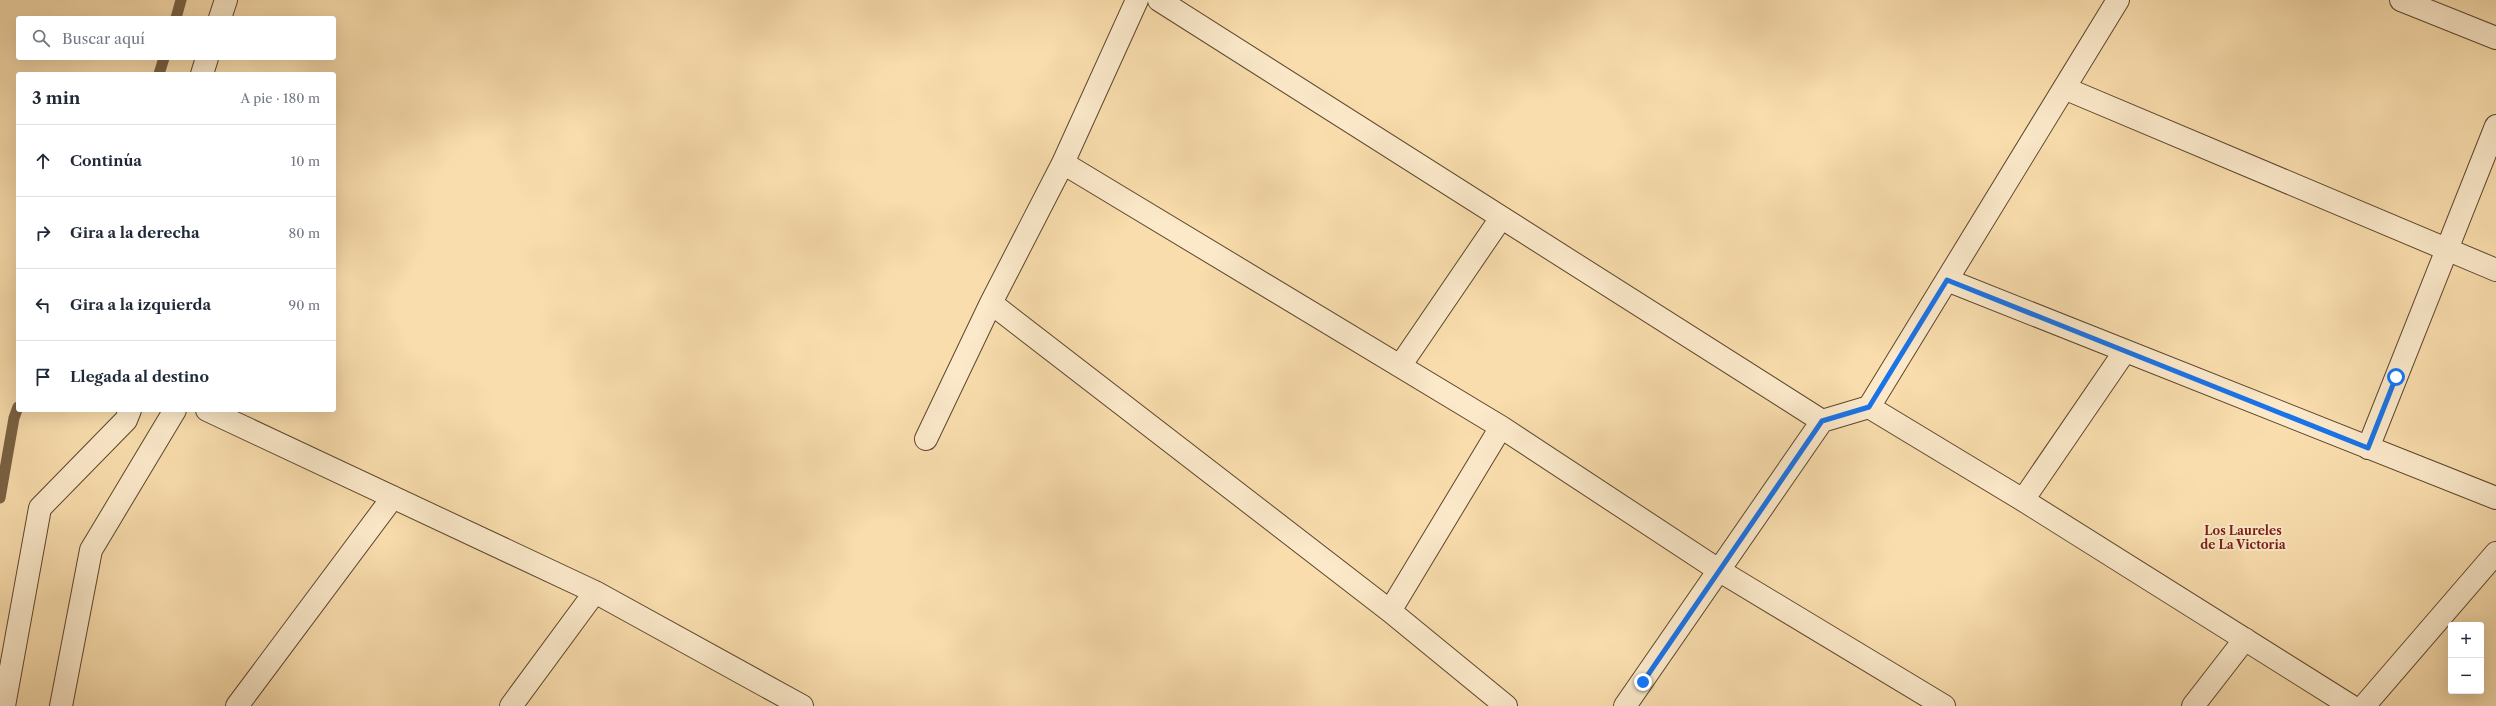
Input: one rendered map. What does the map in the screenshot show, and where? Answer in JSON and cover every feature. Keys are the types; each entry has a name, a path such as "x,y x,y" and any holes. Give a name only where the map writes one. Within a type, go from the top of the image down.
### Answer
{"street":[{"path":"221,16 226,0"},
{"path":"926,439 991,303 1063,163 1137,0"},
{"path":"1159,0 1500,218 1822,421"},
{"path":"1625,706 1720,571 1822,421 1869,407 2118,0"},
{"path":"2401,0 2496,38"},
{"path":"203,72 206,60"},
{"path":"2064,88 2496,270"},
{"path":"2368,448 2496,126"},
{"path":"1063,163 1501,428 1720,571 1944,706"},
{"path":"1400,366 1500,218"},
{"path":"1947,280 2496,498"},
{"path":"991,303 1390,611 1506,706"},
{"path":"2023,500 2125,351"},
{"path":"1869,407 2023,500 2351,706"},
{"path":"4,706 40,508 126,420 129,412"},
{"path":"62,706 91,550 174,412"},
{"path":"211,412 596,592 802,706"},
{"path":"1390,611 1501,428"},
{"path":"237,706 393,497"},
{"path":"2364,706 2496,553"},
{"path":"511,706 596,592"},
{"path":"2192,706 2245,639"}],"waterway":[{"path":"177,16 181,0"},
{"path":"160,72 163,60"},
{"path":"0,498 16,412"}],"district":[{"name":"Los Laureles de La Victoria","path":"2243,538"}],"route":[{"path":"1643,682 1822,421 1869,407 1947,280 2368,448 2396,377"}]}
